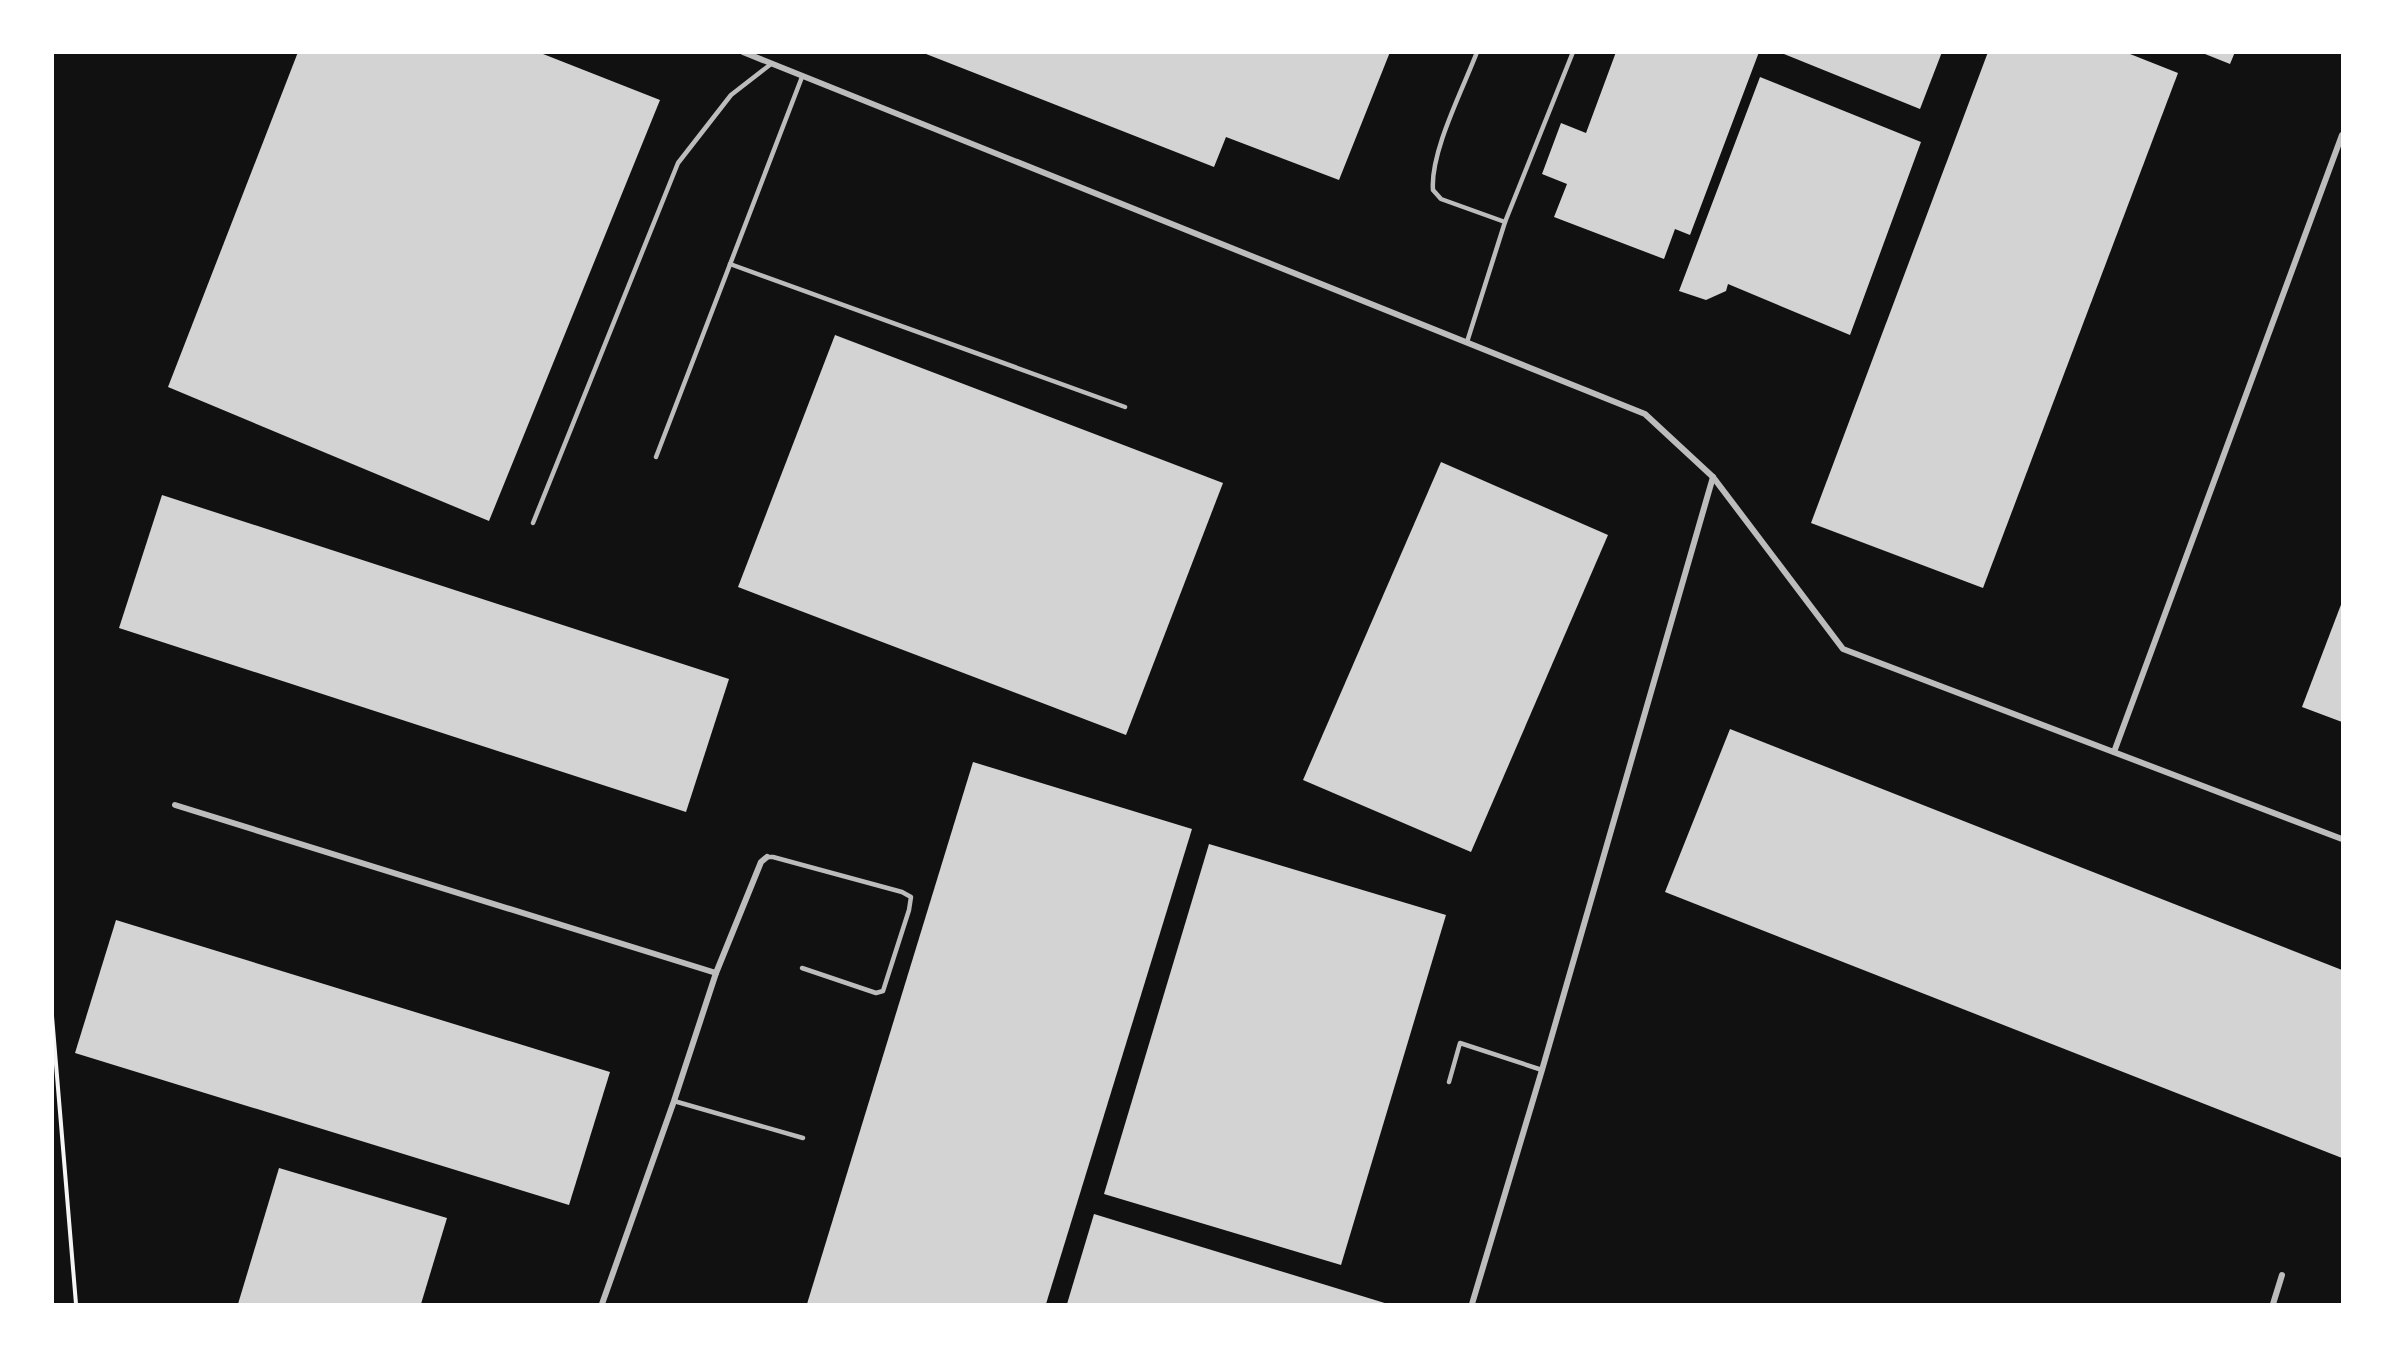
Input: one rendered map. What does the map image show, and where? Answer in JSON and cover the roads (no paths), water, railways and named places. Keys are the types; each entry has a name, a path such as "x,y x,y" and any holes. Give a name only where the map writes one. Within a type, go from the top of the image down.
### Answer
{"street":[{"path":"743,52 1645,414 1713,477 1843,649 2343,839"},
{"path":"2114,752 2343,135"},
{"path":"1472,1305 1713,477"},
{"path":"175,805 716,973"},
{"path":"602,1305 674,1101 716,973 761,862 767,857"},
{"path":"2273,1305 2282,1275"}],"lane":[{"path":"1478,52 1438,150 1432,174 1433,190 1442,199 1505,222"},
{"path":"1467,342 1505,222 1573,52"},
{"path":"533,523 678,164 730,94 771,64"},
{"path":"656,458 802,77"},
{"path":"730,264 1125,407"},
{"path":"767,857 902,892 911,897 883,991 876,993 802,968"},
{"path":"1449,1082 1460,1043 1542,1070"},
{"path":"674,1101 803,1138"}]}
